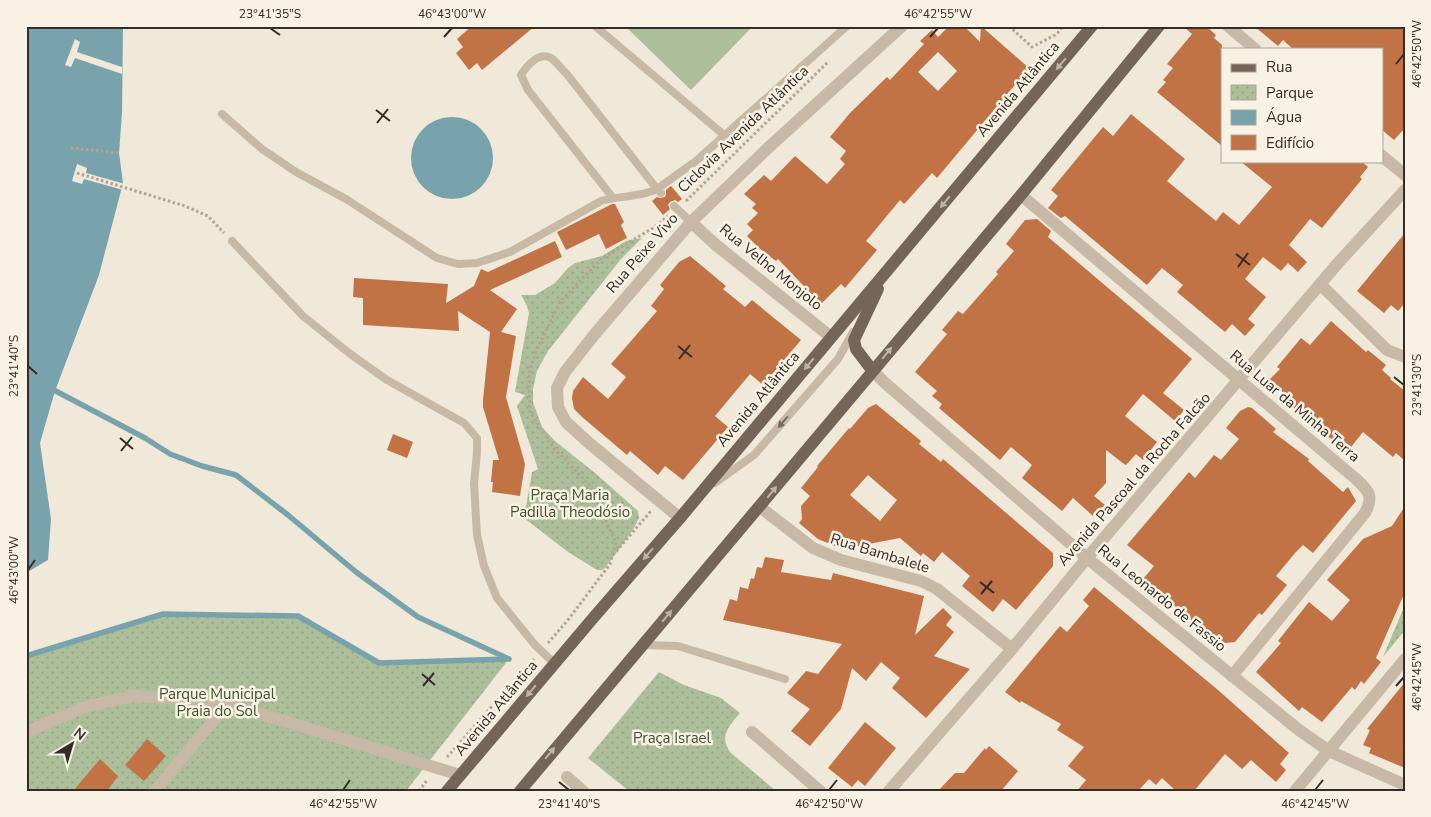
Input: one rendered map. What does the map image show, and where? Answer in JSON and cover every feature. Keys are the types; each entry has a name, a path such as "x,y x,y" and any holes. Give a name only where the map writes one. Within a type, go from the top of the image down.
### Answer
{"main road":[{"name":"Avenida Atlântica","path":"447,791 886,274 1092,26"},
{"path":"520,791 1021,195 1160,26"},
{"path":"872,370 856,349 854,340 886,274"}],"street":[{"name":"Rua Peixe Vivo","path":"680,518 566,422 558,407 557,388 565,372 594,335 691,222 768,148 902,26"},
{"path":"1228,26 1254,48"},
{"path":"1384,158 1405,175"},
{"name":"Avenida Pascoal da Rocha Falcão","path":"889,791 1012,649 1320,284 1405,190"},
{"name":"Rua Luar da Minha Terra","path":"1021,195 1356,479 1367,489 1371,497 1365,513 1232,676"},
{"name":"Rua Velho Monjolo","path":"691,222 716,245 831,337"},
{"path":"1320,284 1387,350 1405,357"},
{"name":"Rua Leonardo de Fassio","path":"872,370 1087,558 1328,752 1405,785"},
{"name":"Rua Bambalele","path":"760,506 792,534 813,548 841,560 921,581 937,589 1012,649"},
{"path":"1295,791 1400,672 1405,659"},
{"path":"26,732 85,707 132,696 185,699 226,705 278,719 460,775"},
{"path":"155,791 226,705"},
{"path":"752,732 820,791"},
{"path":"566,778 583,791"}],"lane":[{"path":"595,26 724,136"},
{"path":"222,114 262,149 296,172 346,199 437,258 458,264 477,263 510,252 601,201 659,191 696,161 847,26"},
{"path":"613,198 528,90 521,75 531,61 542,56 551,58 566,73 659,191"},
{"path":"676,207 691,222"},
{"path":"232,241 311,323 387,380 464,423 477,438 474,483 477,535 484,566 497,598 540,651 554,663"},
{"path":"701,492 754,455 838,358 886,274"},
{"path":"642,645 678,646 785,679"}],"path":[{"path":"1009,26 1032,47 1057,34 1062,26"},
{"name":"Ciclovia Avenida Atlântica","path":"612,557 616,542 589,484 552,446 530,412 529,374 536,351 560,302 601,259 653,228 829,61"},
{"path":"72,148 119,153"},
{"path":"77,173 185,206 208,216 232,241"},
{"path":"418,791 436,768 568,620 610,564 612,557 659,500"}],"green space":[{"path":"625,26 753,26 691,90"},
{"name":"Praça Maria Padilla Theodósio","path":"642,238 621,259 548,351 537,371 533,389 533,402 542,427 555,441 638,511 639,518 633,530 605,568 597,570 568,552 515,511 515,506 526,507 532,472 538,469 517,406 525,395 515,392 529,313 521,295 535,295 555,283 575,263 602,256 626,241"},
{"path":"1405,605 1405,630 1383,657"},
{"name":"Parque Municipal Praia do Sol","path":"163,614 298,616 379,663 509,659 406,791 26,791 26,656"},
{"name":"Praça Israel","path":"659,672 684,685 721,698 740,713 726,732 725,742 727,747 731,753 776,791 629,791 588,758"}],"water":[{"path":"26,26 123,26 122,113 119,153 123,183 99,275 55,391 40,443 51,519 48,560 26,573"},
{"path":"452,117 468,120 481,129 490,142 493,158 490,174 481,187 468,196 452,199 436,196 423,187 414,174 411,158 414,142 423,129 436,120"}],"pier":[{"path":"75,39 80,42 77,52 122,67 122,74 75,58 71,67 65,65"},
{"path":"77,164 87,168 86,173 125,184 123,190 84,179 82,184 72,181"}],"building":[{"path":"472,26 535,26 482,70 477,63 469,70 456,53 463,47 457,39"},
{"path":"949,26 964,26 980,42 981,26 1029,68 937,178 932,173 904,204 900,200 866,241 877,250 845,288 841,284 821,304 778,259 776,261 747,236 753,230 747,224 758,213 752,208 756,204 744,194 764,175 771,181 795,156 827,184 845,164 840,159 846,151 830,137 850,113 887,77 890,80 924,44 920,41 932,30 938,37","holes":["938,52 957,71 938,91 918,72"]},
{"path":"1183,26 1206,26 1216,35 1214,38 1222,45 1221,145 1157,92 1166,82 1163,80 1173,68 1167,64 1192,34"},
{"path":"1254,26 1405,26 1405,128 1394,140 1384,132 1384,48 1292,48 1283,40 1278,46"},
{"path":"1131,114 1185,159 1167,181 1216,221 1223,212 1239,225 1272,187 1241,162 1362,162 1368,167 1360,177 1362,179 1322,228 1310,219 1289,245 1307,262 1298,272 1288,263 1281,271 1263,257 1245,279 1266,297 1248,319 1255,325 1245,336 1232,324 1225,332 1177,292 1183,285 1162,268 1147,285 1065,216 1061,218 1048,208 1058,196 1051,190 1103,127 1113,136"},
{"path":"671,186 682,199 678,202 675,200 670,202 668,205 670,209 663,215 652,201 657,197 665,197 666,190"},
{"path":"615,204 624,222 621,225 627,238 606,249 599,234 566,250 557,232"},
{"path":"1037,219 1051,231 1048,237 1192,359 1163,393 1184,410 1175,421 1143,394 1125,416 1157,442 1143,460 1136,454 1126,465 1106,450 1106,483 1094,496 1105,505 1093,516 1073,498 1062,511 1022,478 1032,465 1011,447 1000,460 939,408 942,404 932,396 937,391 915,372 947,334 942,330 958,311 963,314 998,274 996,272 1014,251 1006,244 1025,220"},
{"path":"1405,233 1405,303 1398,311 1391,305 1384,313 1357,291"},
{"path":"555,241 562,257 490,290 517,309 501,332 516,336 506,397 525,464 520,496 492,492 493,460 499,460 483,407 490,332 458,311 459,331 363,325 363,298 353,297 354,278 448,284 446,303 474,286 481,269 488,272"},
{"path":"690,256 726,286 723,289 745,307 752,300 801,340 763,385 750,374 715,416 728,427 683,480 665,466 658,475 630,451 627,455 574,409 572,398 573,391 583,377 608,399 626,377 611,364 657,311 651,306 664,289 660,285 679,262"},
{"path":"1331,321 1366,352 1368,350 1386,365 1382,370 1405,391 1405,461 1396,453 1393,457 1363,432 1347,452 1285,401 1288,397 1269,380 1280,369 1277,367 1301,338 1310,345"},
{"path":"876,404 921,441 919,444 941,462 943,459 1053,553 1053,566 1016,610 1003,599 993,612 962,586 970,576 942,552 934,562 923,553 921,556 900,538 842,549 818,539 799,523 802,519 801,506 810,496 801,488 817,466 868,408","holes":["868,475 897,500 880,521 850,495"]},
{"path":"1248,407 1252,408 1276,429 1273,432 1309,459 1308,461 1343,492 1348,487 1356,501 1313,553 1303,545 1276,576 1287,585 1262,615 1259,613 1235,642 1221,643 1143,579 1154,566 1127,545 1189,472 1195,478 1214,455 1221,460 1239,439 1226,428 1240,411"},
{"path":"393,434 413,442 407,458 387,450"},
{"path":"1405,506 1405,592 1376,658 1381,662 1364,684 1361,681 1355,690 1352,687 1322,722 1302,707 1299,711 1256,672 1281,643 1278,641 1309,602 1332,621 1350,600 1327,580 1363,539 1392,526"},
{"path":"765,557 784,560 781,572 831,580 833,573 924,596 915,635 943,608 952,617 946,625 954,632 934,656 970,669 926,718 892,688 900,678 881,662 866,681 852,668 841,709 810,746 791,731 810,709 787,693 806,671 818,674 842,644 723,620 730,599 737,601 740,587 748,589 751,578 754,579 757,567 762,568"},
{"path":"1094,587 1218,690 1289,753 1280,764 1286,770 1276,782 1251,760 1242,769 1225,754 1194,791 1176,791 1162,778 1156,785 1149,779 1138,791 1077,791 1086,780 1068,766 1084,747 1057,730 1061,724 1021,701 1020,703 1005,692 1060,626 1067,632 1089,606 1083,600"},
{"path":"1405,682 1405,768 1369,753 1371,748 1363,745 1370,730 1367,729"},
{"path":"865,722 896,748 865,786 858,780 852,787 828,768"},
{"path":"147,739 166,756 144,781 125,765"},
{"path":"989,746 1018,771 1001,791 938,791 955,773 964,773 985,748 986,750"},
{"path":"100,759 118,776 107,791 73,791"}],"waterway":[{"path":"50,388 145,438 170,454 202,466 236,475 288,515 356,572 418,617 509,659"},
{"path":"26,656 163,614 298,616 379,663 507,659"}]}
